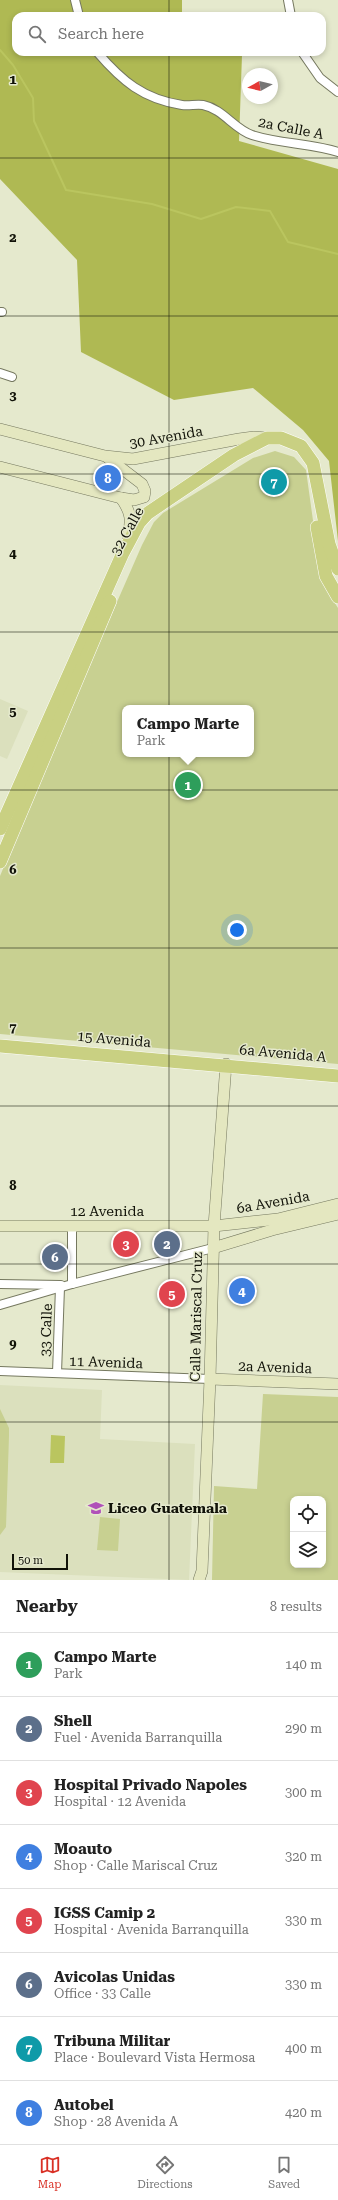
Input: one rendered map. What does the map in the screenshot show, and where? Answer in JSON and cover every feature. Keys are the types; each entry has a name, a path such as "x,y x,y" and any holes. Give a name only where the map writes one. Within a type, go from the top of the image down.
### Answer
{"main road":[{"path":"160,506 234,455 268,438 282,438 295,442 306,451 313,463 329,544 338,569"},
{"path":"313,463 313,496 323,566 331,587 338,597"},
{"name":"32 Calle","path":"0,829 125,548 139,523 148,513 160,506"},
{"name":"32 Calle","path":"0,862 117,586 144,529 160,506"},
{"name":"15 Avenida","path":"0,1046 226,1064"},
{"name":"6a Avenida A","path":"226,1064 334,1074"}],"street":[{"path":"75,0 78,12"},
{"path":"288,0 290,12"},
{"name":"2a Calle A","path":"101,56 114,71 132,86 154,99 183,105 203,105 216,110 250,135 295,144 321,146 338,152"},
{"path":"305,56 320,78 338,92"},
{"path":"0,374 12,377"},
{"name":"30 Avenida","path":"0,430 105,456 127,459 145,458 239,439 254,437 268,438"},
{"path":"0,467 121,498 134,500 144,497 144,488 105,456"},
{"path":"121,498 129,510 132,519 125,548"},
{"name":"Calle Mariscal Cruz","path":"202,1577 210,1379 214,1226 226,1064"},
{"name":"6a Avenida","path":"214,1226 278,1219 338,1204"},
{"path":"0,1305 70,1284 213,1248 272,1230 338,1214"},
{"name":"12 Avenida","path":"0,1226 214,1226"},
{"path":"70,1284 72,1226"},
{"path":"214,1226 226,1230 272,1230"},
{"path":"0,1284 70,1284"},
{"name":"33 Calle","path":"57,1373 60,1287"},
{"name":"11 Avenida","path":"0,1371 210,1379"},
{"name":"2a Avenida","path":"210,1379 338,1384"}],"shaded area":[{"path":"0,0 182,0 182,12 12,12 12,56 242,56 239,141 338,169 338,541 329,461 303,430 253,388 174,400 81,352 77,260 0,179"},
{"path":"275,451 294,457 306,470 319,564 326,589 338,608 338,1064 0,1034 0,876 60,732 142,545 154,522 163,513 253,458"},
{"path":"0,699 28,711 7,759 0,756"},
{"name":"Liceo Guatemala","path":"0,1385 102,1390 100,1439 195,1444 189,1580 0,1572"},
{"path":"263,1394 338,1397 338,1580 212,1580 214,1486 257,1489"},
{"path":"0,1409 9,1428 9,1436 6,1527 0,1535"},
{"path":"51,1435 65,1436 64,1463 50,1463"},
{"path":"100,1517 120,1519 118,1551 97,1550"}],"waterway":[{"path":"0,50 13,65 33,98 34,121 66,190 152,204 201,219 236,207 270,211 288,242 338,254"}],"place":[{"name":"Autobel","path":"108,478"},
{"name":"Tribuna Militar","path":"274,482"},
{"name":"Campo Marte","path":"188,785"},
{"name":"Hospital Privado Napoles","path":"126,1244"},
{"name":"Shell","path":"167,1244"},
{"name":"Avicolas Unidas","path":"55,1257"},
{"name":"Moauto","path":"242,1291"},
{"name":"IGSS Camip 2","path":"172,1294"},
{"name":"Liceo Guatemala","path":"96,1508"}]}
